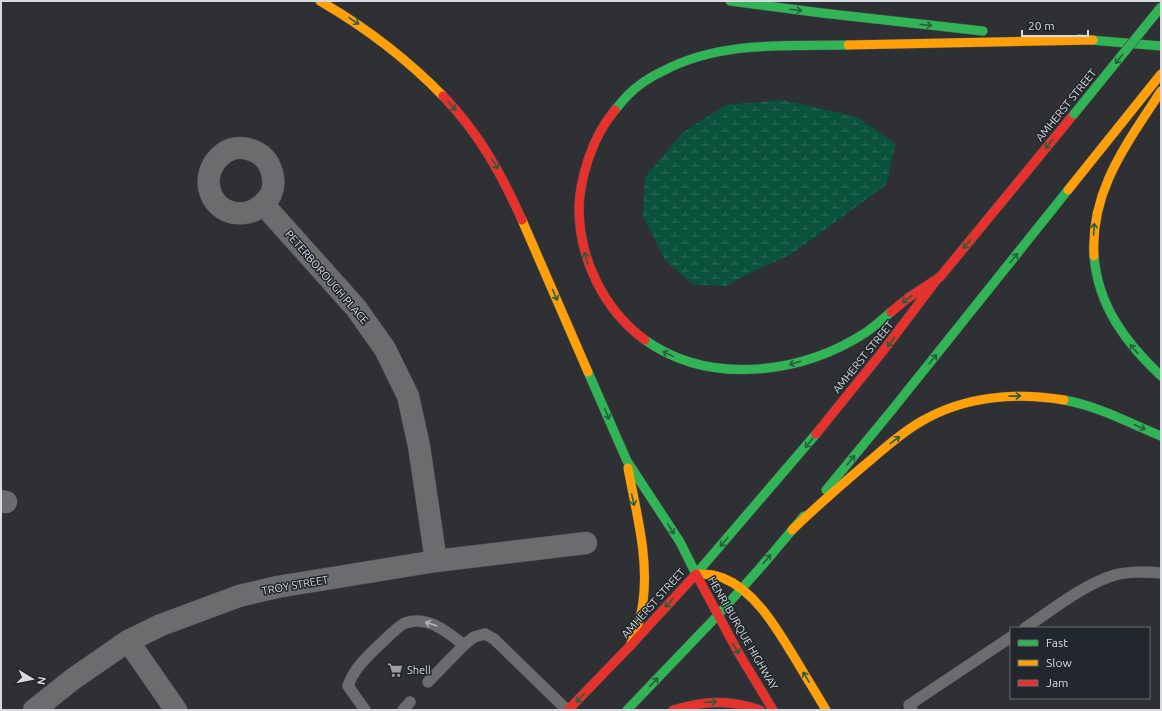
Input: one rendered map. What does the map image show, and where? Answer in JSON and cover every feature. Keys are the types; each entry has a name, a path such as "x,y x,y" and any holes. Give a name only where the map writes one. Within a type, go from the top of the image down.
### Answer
{"main road":[{"path":"320,1 361,26 419,73 456,111 482,144 498,170 513,200 627,461 680,542 696,574"},
{"path":"730,1 836,15 988,31"},
{"name":"AMHERST STREET","path":"568,710 630,646 696,574 782,476 915,312 939,277 1161,7"},
{"path":"1011,33 1161,46"},
{"path":"939,277 864,333 835,348 809,358 772,368 747,370 709,368 683,360 660,350 630,328 606,299 596,282 585,253 580,228 580,197 582,179 587,158 606,120 640,85 661,72 684,61 722,50 754,47 1093,40"},
{"path":"627,710 718,615 792,530 892,410 1161,74"},
{"path":"1161,91 1119,157 1110,174 1096,211 1094,244 1098,281 1102,295 1113,320 1123,336 1135,350 1151,368 1161,376"},
{"path":"792,530 841,484 880,451 909,430 925,419 940,412 973,402 1007,396 1055,398 1091,408 1161,436"},
{"path":"627,461 642,544 645,582 642,616 638,630 630,646"},
{"name":"HENRI BURQUE HIGHWAY","path":"773,710 738,652 696,574 713,574 725,578 741,588 758,605 774,626 826,710"},
{"path":"674,710 697,704 720,702 739,703 749,705 760,710"}],"street":[{"name":"PETERBOROUGH PLACE","path":"264,204 356,308 385,349 408,396 419,446 436,561"},
{"name":"TROY STREET","path":"34,710 73,679 128,641 161,625 239,596 278,587 436,561 586,543"},
{"path":"128,641 176,710"}],"lane":[{"path":"1026,627 1089,585 1116,575 1138,572 1161,573"},
{"path":"365,710 348,686 352,676 360,663 404,623 418,621 430,623 442,628 464,645"},
{"path":"428,682 464,645 474,637 485,634 494,639 568,710"},
{"path":"912,710 909,706 1010,638"}],"green space":[{"path":"784,100 857,117 896,144 886,185 790,255 726,286 693,285 665,260 643,216 645,177 682,133 725,105"}],"traffic: fast":[{"path":"730,1 983,31"},
{"path":"1074,114 1161,7"},
{"path":"1079,39 1161,46"},
{"path":"615,110 625,98 641,84 665,70 708,54 754,47 848,45"},
{"path":"826,490 1068,190"},
{"path":"1094,256 1101,291 1116,322 1125,337 1161,376"},
{"path":"645,340 670,355 698,364 726,369 755,369 784,365 813,358 840,347 865,333 891,312"},
{"path":"588,372 627,461 680,542 696,574"},
{"path":"1064,400 1089,406 1161,436"},
{"path":"696,574 816,434"},
{"path":"718,615 804,516"},
{"path":"627,710 718,615"}],"traffic: slow":[{"path":"320,1 369,32 400,56 443,96"},
{"path":"848,45 1093,40"},
{"path":"1068,190 1161,74"},
{"path":"1094,256 1094,232 1104,189 1124,149 1161,91"},
{"path":"522,220 588,372"},
{"path":"792,530 894,440 915,425 938,413 973,401 991,398 1028,396 1064,400"},
{"path":"628,468 641,535 644,568 642,608 630,646"},
{"path":"696,574 713,575 723,578 735,584 756,602 782,637 826,710"}],"traffic: jam":[{"path":"443,96 467,124 488,154 506,186 522,220"},
{"path":"615,110 599,134 586,166 580,196 580,227 589,264 606,298 617,314 630,328 645,340"},
{"path":"891,312 908,298 940,277 1074,114"},
{"path":"816,434 883,351 938,278"},
{"path":"568,710 630,646 696,574"},
{"path":"696,574 738,652 773,710"},
{"path":"673,710 716,702 738,704 760,710"}],"place":[{"name":"Shell","path":"395,670"}]}
